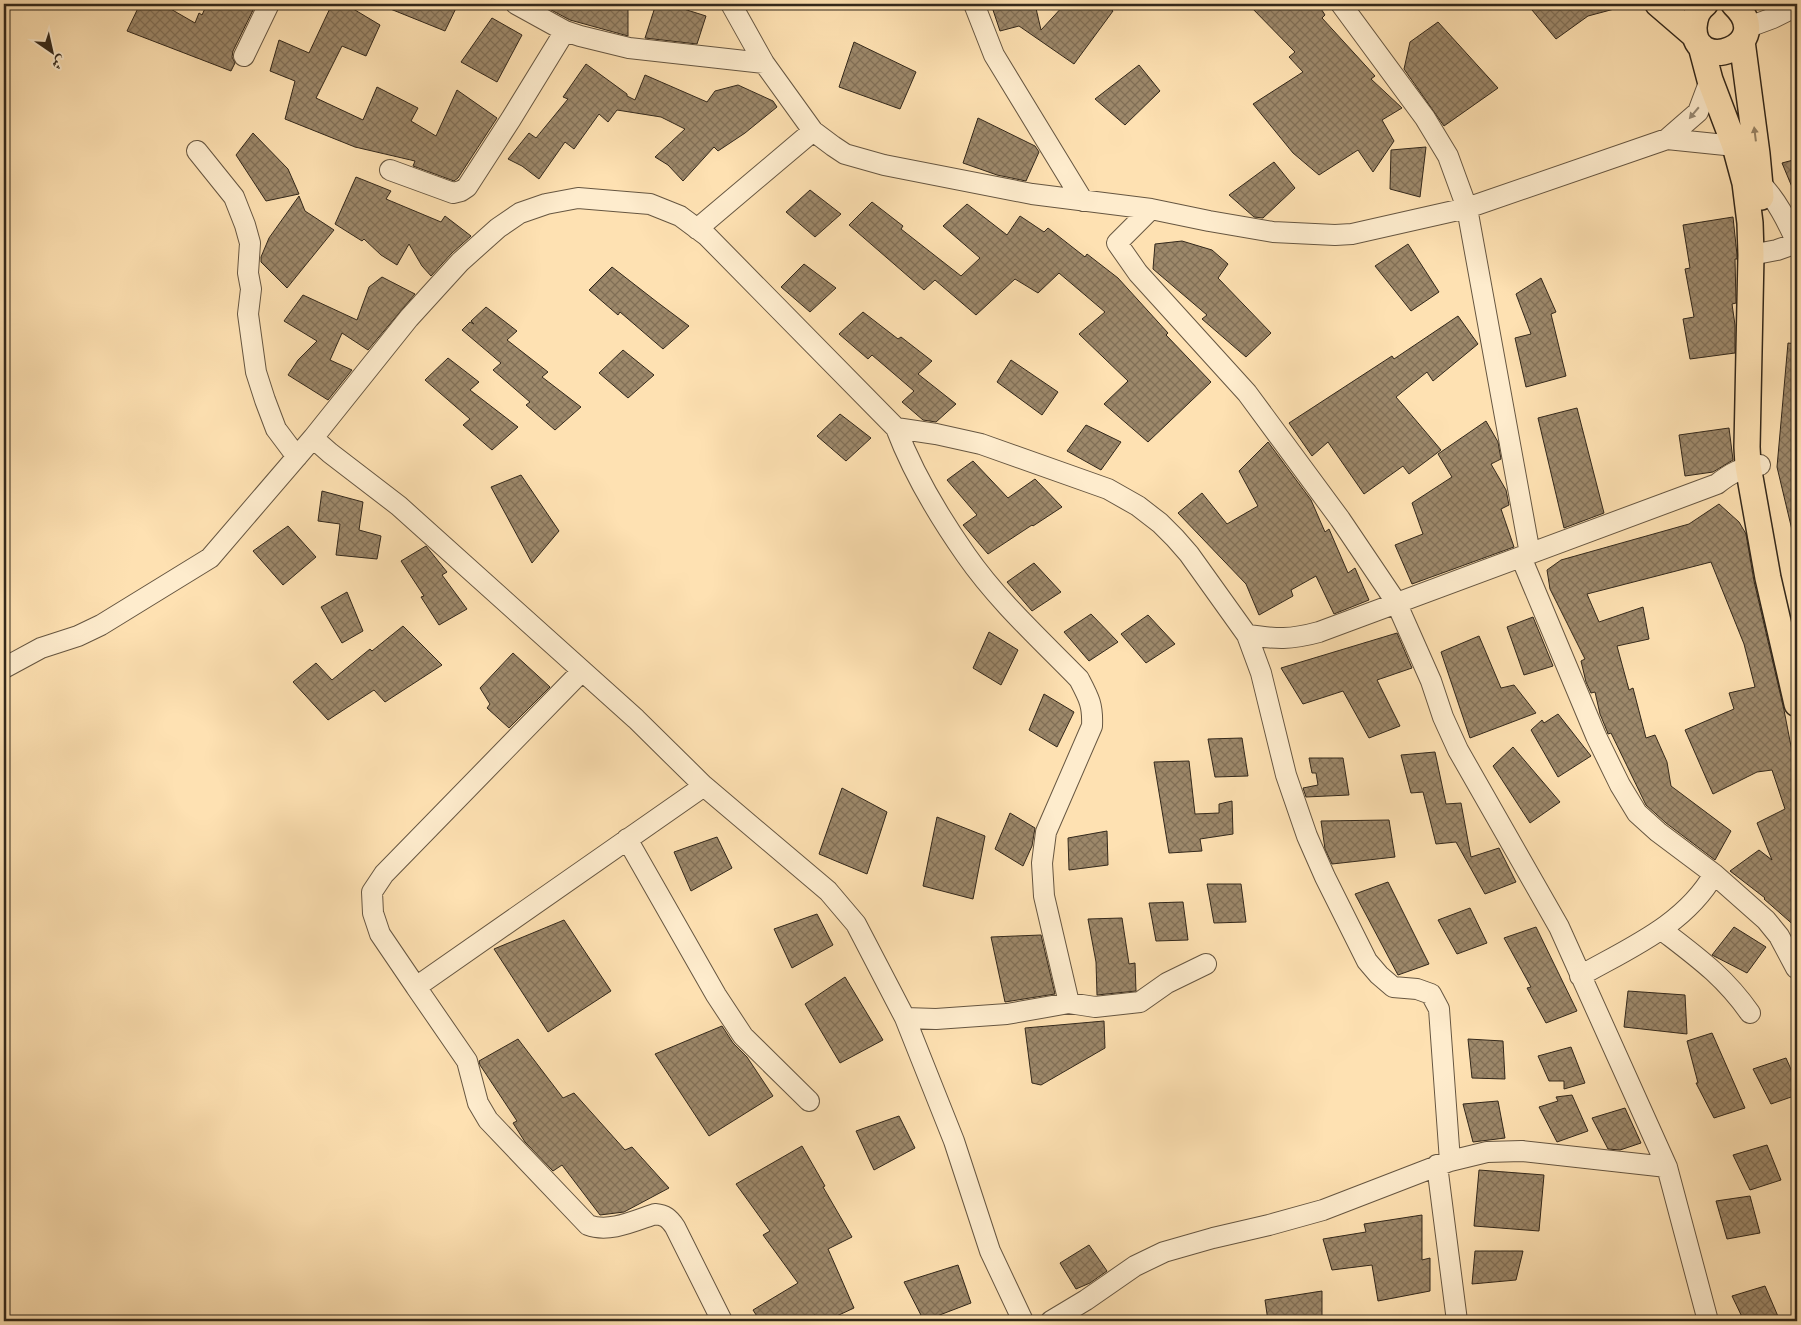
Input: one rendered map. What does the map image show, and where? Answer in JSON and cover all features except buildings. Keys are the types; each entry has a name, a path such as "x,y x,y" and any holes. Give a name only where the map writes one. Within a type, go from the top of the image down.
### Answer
{"main road":[{"path":"1658,4 1711,52 1723,53 1734,49 1744,35"},
{"path":"1703,4 1695,18 1698,40 1710,80 1735,146 1753,183"},
{"path":"1734,4 1741,10 1746,19 1744,35 1758,254 1758,414 1755,474 1768,578 1797,704"},
{"path":"1755,474 1797,648"}],"street":[{"path":"244,56 269,4"},
{"path":"516,4 565,31 629,48 764,63"},
{"path":"731,4 764,63 813,131 845,154 884,165 1032,194 1151,209 1273,232 1352,234 1467,208 1668,139 1698,112 1710,80"},
{"path":"974,4 994,55 1083,201"},
{"path":"1341,4 1425,118 1448,156 1467,208 1526,555 1596,736 1620,785 1637,813 1658,832 1714,874 1766,920 1779,936 1796,968"},
{"path":"1744,35 1797,6"},
{"path":"390,170 453,193 467,187 565,31"},
{"path":"697,229 813,131"},
{"path":"1668,139 1735,146"},
{"path":"197,151 234,197 245,225 250,243 248,272 251,289 248,314 256,372 276,429 297,456"},
{"path":"1753,183 1771,193 1797,243 1758,254"},
{"path":"4,668 41,648 78,636 101,624 210,558 314,438 368,368 422,304 475,248 498,228 520,213 546,204 578,198 650,204 680,216 707,236 896,428 917,477 966,556 996,592 1079,679 1089,697 1092,710 1092,726 1046,832 1042,863 1044,896 1069,1003"},
{"path":"1151,209 1118,243 1138,273 1247,393 1340,519 1396,602 1431,681 1443,717 1458,750 1554,918 1667,1167 1708,1321"},
{"path":"896,428 936,434 981,444 1108,489 1126,498 1160,523 1176,538 1247,635 1261,673 1286,775 1307,836 1325,877 1367,960 1379,975 1392,986 1417,989 1431,994 1439,1008 1444,1163 1457,1321"},
{"path":"314,438 330,453 399,506 636,719 704,786 828,891 856,924 905,1018 954,1141 990,1251 1023,1321"},
{"path":"1247,635 1276,639 1297,638 1320,632 1396,602 1717,484 1732,472 1755,474"},
{"path":"582,671 384,874 372,892 373,913 380,934 467,1061 478,1103 488,1120 588,1225 601,1228 614,1227 654,1214 661,1214 668,1218 675,1227 722,1321"},
{"path":"416,987 704,786"},
{"path":"626,839 716,995 743,1036 809,1101"},
{"path":"1580,976 1662,930 1686,911 1706,889 1714,874"},
{"path":"1662,930 1714,970 1728,984 1750,1013"},
{"path":"905,1018 936,1019 1007,1014 1069,1003 1095,1007 1140,1002 1167,983 1206,964"},
{"path":"1051,1321 1136,1266 1164,1252 1323,1210 1444,1163 1487,1152 1522,1151 1667,1167"}]}
